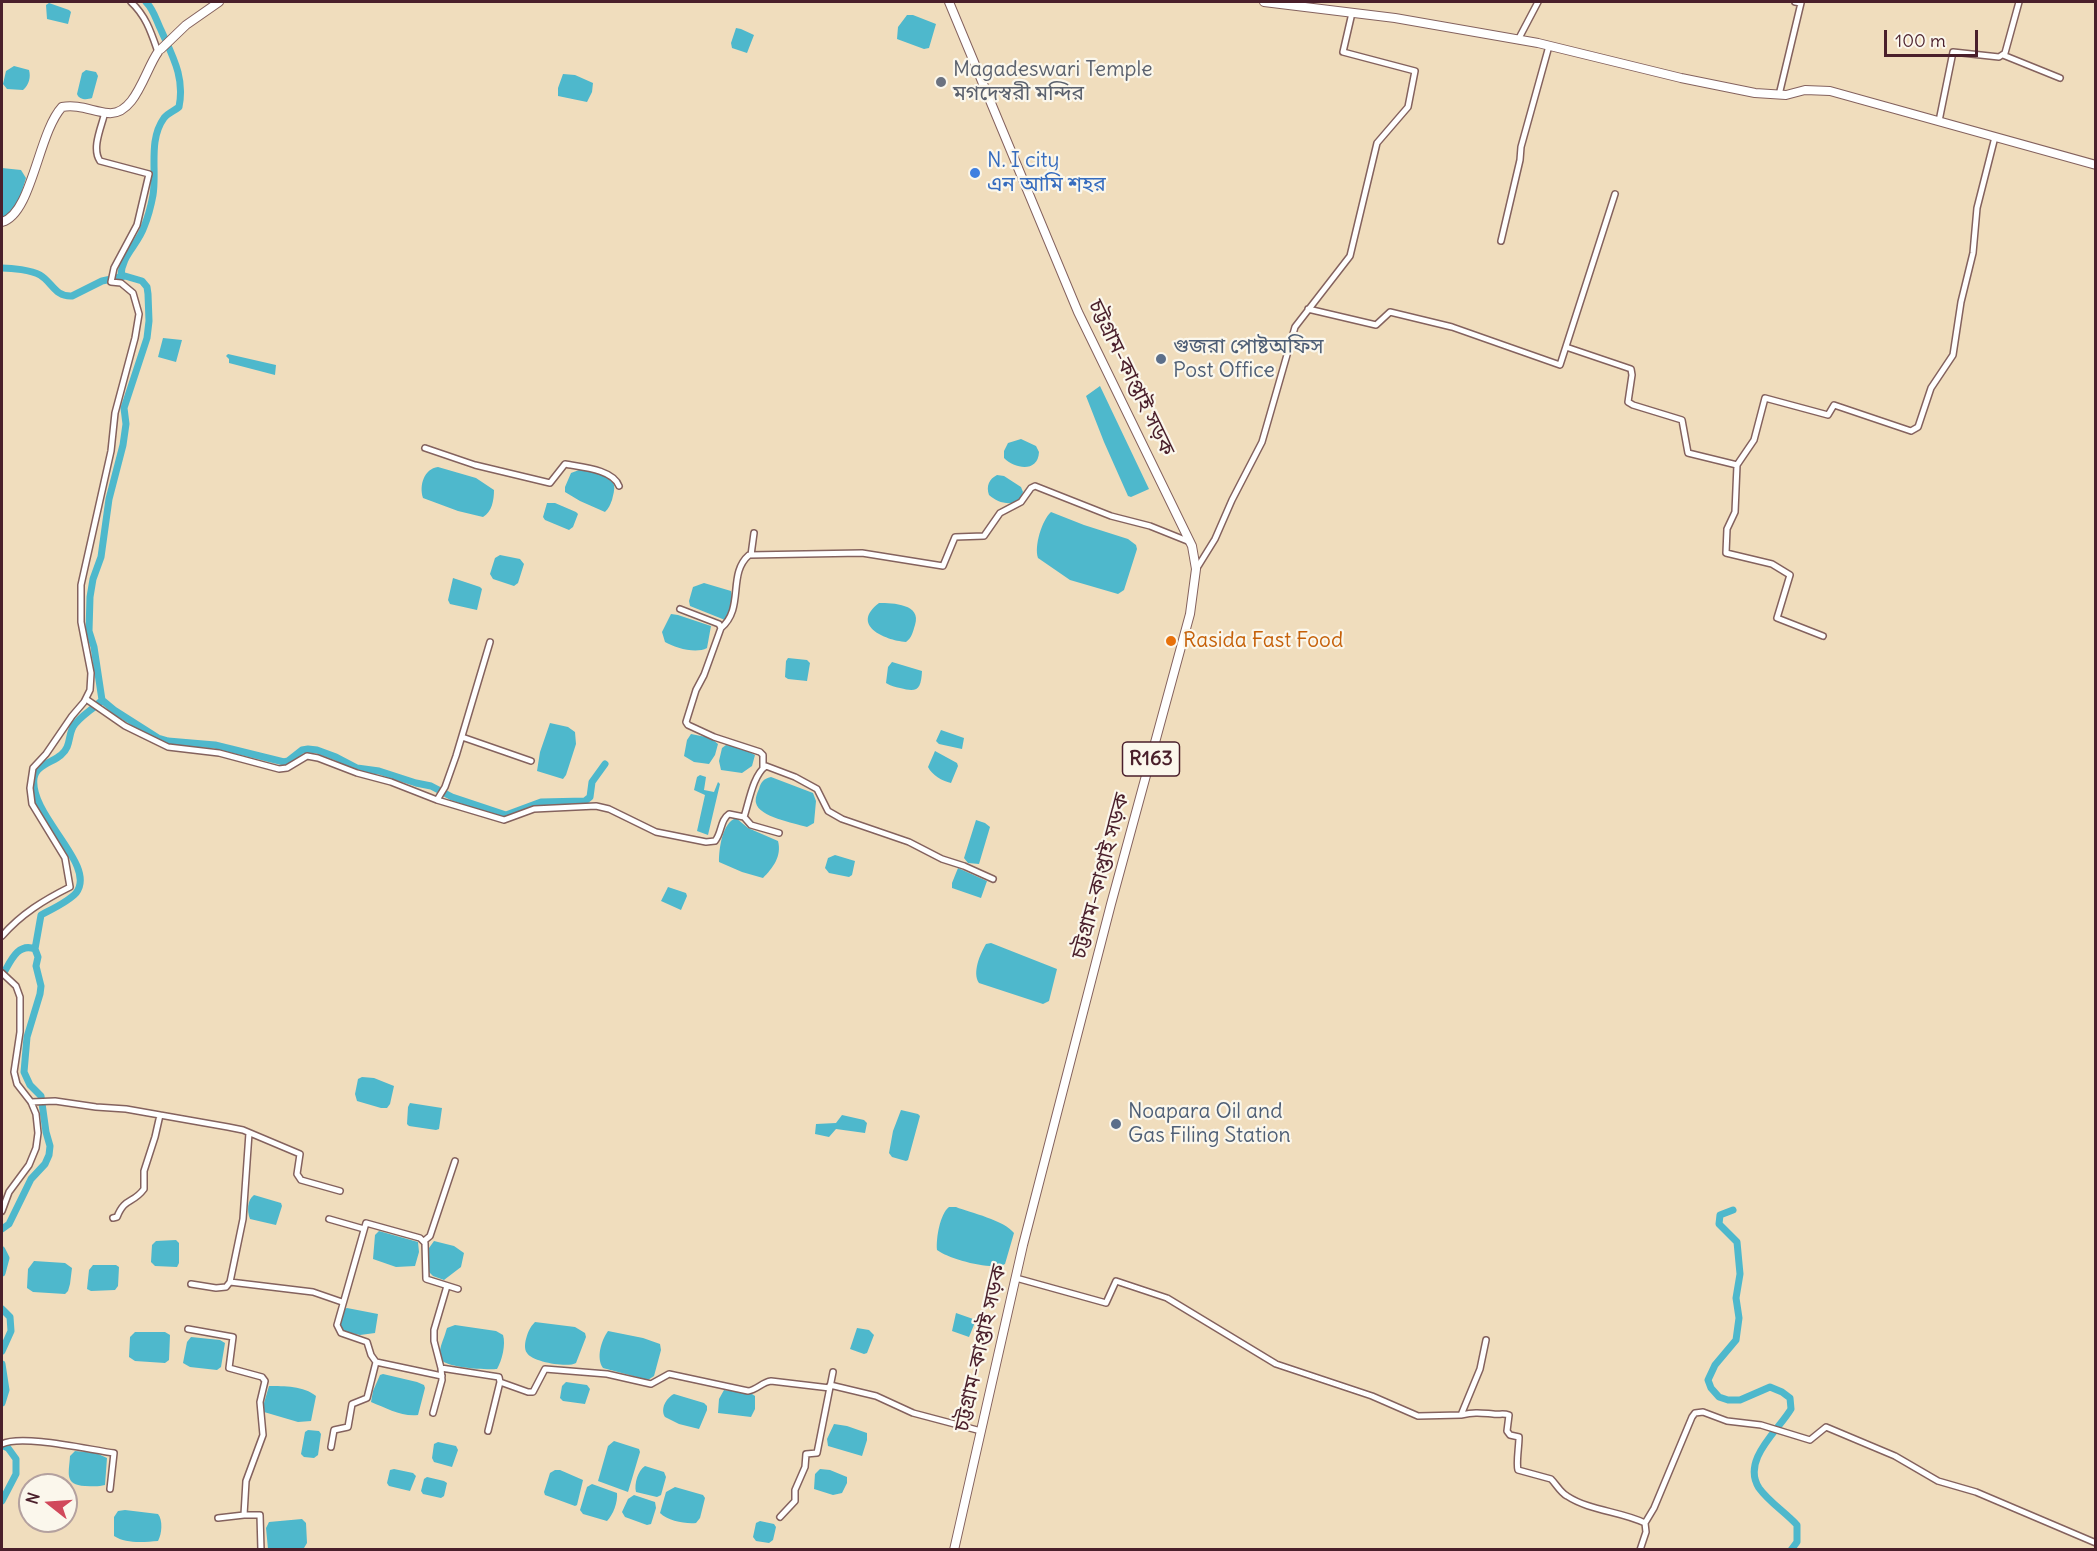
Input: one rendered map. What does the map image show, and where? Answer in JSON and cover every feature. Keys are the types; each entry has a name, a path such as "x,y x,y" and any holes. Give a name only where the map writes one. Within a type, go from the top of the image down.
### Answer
{"main road":[{"path":"2,222 8,220 20,206 50,124 62,107 71,105 111,113 129,106 159,50 191,21 219,2"},
{"name":"চট্টগ্রাম-কাপ্তাই সড়ক","path":"949,2 1078,312 1190,542 1196,569 1190,614 1108,915 1016,1278 954,1550"},
{"path":"1264,2 1395,18 1518,40 1755,93 1786,95 1805,90 1830,91 2096,165"}],"street":[{"path":"131,2 140,10 149,25 159,50"},
{"path":"1518,40 1538,2"},
{"path":"1779,95 1801,3 1796,2"},
{"path":"2003,55 2019,2"},
{"path":"1196,569 1215,539 1262,442 1295,327 1350,256 1377,143 1408,107 1415,71 1343,52 1352,13"},
{"path":"1501,241 1521,147 1550,46"},
{"path":"1938,121 1953,52 1999,57 2003,55 2060,78"},
{"path":"2,936 15,920 44,900 70,887 64,858 32,804 30,788 33,768 46,754 86,699 90,690 91,673 81,622 81,585 111,451 115,413 135,339 139,314 133,293 121,283 111,282 114,268 137,225 149,174 100,161 97,157 97,143 105,112"},
{"path":"1822,636 1777,618 1790,575 1772,564 1726,553 1727,529 1735,512 1737,465 1754,440 1765,398 1828,415 1834,405 1911,431 1918,427 1931,388 1953,355 1961,302 1972,253 1977,208 1995,137"},
{"path":"1308,309 1376,325 1390,312 1452,327 1560,365 1615,194"},
{"path":"1566,347 1631,369 1628,402 1682,420 1688,453 1737,465"},
{"path":"426,448 475,465 550,483 565,464 588,468 608,475 617,481 619,486"},
{"path":"744,817 755,783 763,768 763,755 714,737 686,722 721,628 730,621 735,606 735,588 742,560 751,555 862,553 943,566 955,537 984,536 1000,513 1022,502 1035,486 1111,516 1150,526 1190,542"},
{"path":"751,555 754,533"},
{"path":"680,609 719,624 721,628"},
{"path":"437,800 445,787 462,737 490,642"},
{"path":"86,699 125,726 168,747 219,753 279,769 287,768 307,756 318,758 437,800 504,820 534,809 596,806 609,809 656,832 706,842 715,841 718,838 727,815 744,817 751,825 778,833"},
{"path":"462,737 531,760"},
{"path":"763,768 766,766 817,789 828,812 842,819 909,842 942,859 993,879"},
{"path":"2,1212 9,1192 29,1165 36,1148 38,1133 36,1114 31,1102 17,1084 14,1072 20,1032 20,997 16,986 3,975"},
{"path":"31,1102 55,1101 126,1109 228,1127 249,1133 300,1154 297,1174 301,1180 340,1191"},
{"path":"113,1218 117,1217 123,1203 135,1198 144,1189 144,1171 160,1115"},
{"path":"191,1284 216,1288 226,1287 231,1282 243,1219 249,1133"},
{"path":"424,1241 430,1236 455,1161"},
{"path":"329,1219 364,1229"},
{"path":"424,1241 416,1236 366,1223 337,1325 341,1333 367,1342 376,1362 442,1376"},
{"path":"424,1241 426,1279 458,1289"},
{"path":"1016,1278 1106,1303 1116,1281 1167,1298 1276,1364 1372,1396 1418,1416 1506,1413 1510,1417 1507,1431 1510,1435 1519,1437 1520,1451 1516,1466 1518,1470 1551,1479 1567,1496 1589,1507 1630,1515 1645,1523"},
{"path":"231,1282 313,1292 342,1302"},
{"path":"433,1413 442,1376 436,1353 434,1330 447,1286"},
{"path":"188,1329 233,1337 229,1368 262,1377 265,1381 260,1402 263,1435 249,1468 244,1515"},
{"path":"1461,1415 1480,1369 1486,1340"},
{"path":"331,1447 334,1430 348,1427 352,1404 367,1398 376,1362"},
{"path":"441,1368 499,1377 500,1382 488,1431"},
{"path":"500,1382 533,1392 545,1369 608,1374 651,1384 669,1374 748,1391 771,1381 830,1387 857,1391 914,1413 981,1431"},
{"path":"780,1517 795,1501 795,1490 805,1467 806,1454 817,1453 833,1372"},
{"path":"1640,1550 1646,1532 1645,1523 1668,1477 1684,1432 1695,1413 1703,1412 1727,1421 1761,1425 1810,1440 1826,1427 1895,1456 1938,1481 1976,1492 2096,1543"},
{"path":"4,1443 30,1441 114,1454 110,1489"},
{"path":"218,1518 260,1515 261,1550"}],"water":[{"path":"49,3 71,12 68,24 47,19 46,5"},
{"path":"907,15 936,24 929,48 924,49 897,39 898,27"},
{"path":"736,28 754,35 747,53 732,48 731,43"},
{"path":"14,66 29,70 29,81 23,90 7,89 3,84 6,71"},
{"path":"86,70 96,72 98,76 92,98 86,99 77,94 82,73"},
{"path":"563,74 575,75 593,83 587,102 558,96"},
{"path":"2,168 21,170 26,178 12,211 2,218"},
{"path":"163,338 182,340 176,362 158,357"},
{"path":"228,354 276,365 275,375 229,363 226,356"},
{"path":"1100,386 1149,489 1131,497 1128,496 1086,396"},
{"path":"1021,439 1036,446 1039,452 1038,459 1030,466 1014,465 1004,458 1004,451 1008,443"},
{"path":"438,467 476,478 494,490 489,512 483,517 458,511 423,498 424,478 429,471"},
{"path":"579,470 599,474 612,481 613,494 605,512 565,492 571,473"},
{"path":"997,475 1004,476 1021,487 1023,492 1019,501 1003,502 989,495 989,483"},
{"path":"547,503 555,503 576,512 578,514 573,527 569,530 545,520 543,517"},
{"path":"1051,512 1128,539 1136,545 1137,549 1124,590 1118,594 1070,580 1038,558 1037,547 1040,534"},
{"path":"500,555 520,559 524,564 518,583 514,586 493,579 490,574 495,558"},
{"path":"453,578 482,589 477,610 450,604 448,600"},
{"path":"704,583 731,591 731,606 725,620 690,606 693,587"},
{"path":"879,603 905,606 914,613 915,625 906,642 888,638 873,630 868,618"},
{"path":"671,614 711,626 707,648 686,650 665,642 662,632"},
{"path":"788,658 807,660 810,663 807,681 785,677"},
{"path":"892,662 922,671 921,682 915,690 886,683 888,667"},
{"path":"550,723 568,727 575,732 576,744 563,779 537,771 540,752"},
{"path":"941,730 964,738 962,749 939,744 936,741"},
{"path":"691,734 711,738 718,744 709,764 694,762 684,756 687,740"},
{"path":"726,745 740,747 755,755 752,766 742,773 721,770 719,761 722,748"},
{"path":"935,751 957,763 958,766 951,783 932,773 928,767"},
{"path":"700,775 706,777 704,790 714,792 718,782 720,784 708,835 697,831 705,795 694,790 697,777"},
{"path":"771,777 813,793 816,801 814,823 807,827 794,824 770,816 759,808 756,803 757,794 764,780"},
{"path":"736,818 748,828 778,841 779,852 776,861 763,878 719,862 724,831 727,825"},
{"path":"976,820 990,827 979,864 968,863 964,858"},
{"path":"835,855 855,861 852,875 849,877 829,873 825,868 828,858"},
{"path":"958,868 987,881 981,898 952,888"},
{"path":"668,887 686,893 687,896 681,910 661,901"},
{"path":"991,943 1057,969 1049,1001 1043,1004 979,983 976,974 981,953 986,944"},
{"path":"374,1078 394,1086 387,1108 357,1101 355,1094 358,1079"},
{"path":"410,1103 442,1108 439,1129 409,1126 407,1124"},
{"path":"901,1110 920,1116 906,1161 892,1157 889,1153 893,1131"},
{"path":"842,1115 864,1120 867,1123 865,1133 836,1129 829,1137 815,1134 816,1124 836,1123"},
{"path":"254,1195 281,1203 276,1225 250,1219 248,1206"},
{"path":"949,1207 956,1207 1003,1224 1014,1233 1005,1264 991,1266 971,1263 937,1250 939,1227"},
{"path":"379,1231 418,1242 419,1252 415,1266 396,1267 373,1259 375,1235"},
{"path":"176,1240 179,1243 177,1267 155,1266 151,1262 152,1245 156,1241"},
{"path":"434,1241 454,1246 464,1253 461,1267 444,1280 429,1272 429,1248"},
{"path":"34,1261 65,1263 72,1268 68,1291 65,1294 33,1292 27,1288 28,1269"},
{"path":"93,1265 119,1267 118,1286 115,1290 91,1291 87,1289 89,1270"},
{"path":"344,1309 378,1314 375,1333 360,1335 342,1331 339,1325"},
{"path":"956,1313 976,1320 969,1337 952,1331"},
{"path":"535,1322 575,1327 585,1333 586,1337 576,1363 566,1365 550,1363 536,1359 527,1353 525,1342"},
{"path":"455,1325 496,1331 503,1335 503,1352 497,1369 458,1366 441,1359 440,1349 447,1328"},
{"path":"857,1328 869,1330 874,1335 867,1353 864,1354 850,1349"},
{"path":"608,1331 660,1344 661,1350 654,1376 648,1380 603,1368 600,1350"},
{"path":"135,1332 165,1332 170,1335 169,1360 165,1363 135,1361 129,1357 130,1337"},
{"path":"191,1337 220,1340 225,1343 221,1367 217,1370 190,1367 183,1363 187,1342"},
{"path":"380,1375 424,1385 418,1415 400,1413 371,1402 373,1391"},
{"path":"566,1382 587,1385 590,1389 585,1404 563,1401 560,1398 562,1386"},
{"path":"269,1386 300,1388 316,1396 311,1421 298,1422 264,1412"},
{"path":"724,1390 755,1396 755,1409 751,1417 718,1413 719,1399"},
{"path":"674,1394 707,1406 699,1429 679,1424 665,1417 663,1411 665,1404"},
{"path":"834,1424 867,1433 862,1456 828,1446 827,1439"},
{"path":"319,1431 321,1434 318,1455 314,1458 304,1457 301,1454 305,1432"},
{"path":"614,1441 639,1449 640,1452 628,1492 598,1481 608,1446"},
{"path":"438,1442 456,1446 458,1450 452,1467 434,1462 432,1458 434,1444"},
{"path":"75,1451 96,1453 107,1458 105,1485 78,1485 78,1473 69,1473 70,1456"},
{"path":"645,1466 664,1472 666,1477 661,1495 657,1497 636,1492 637,1477"},
{"path":"820,1469 830,1470 847,1477 842,1493 833,1495 814,1489 815,1474"},
{"path":"390,1470 413,1473 416,1476 410,1491 389,1486 387,1483"},
{"path":"560,1470 583,1480 575,1506 545,1495 550,1473"},
{"path":"427,1477 447,1483 444,1496 441,1498 423,1494 421,1491 424,1479"},
{"path":"592,1484 617,1493 615,1508 607,1521 583,1514 580,1510 587,1487"},
{"path":"675,1487 703,1495 705,1498 700,1518 696,1523 677,1521 660,1513 666,1492"},
{"path":"634,1495 655,1502 656,1508 651,1524 647,1525 625,1517 622,1512 628,1499"},
{"path":"118,1511 158,1514 161,1527 158,1541 130,1541 114,1536 114,1517"},
{"path":"302,1519 306,1523 307,1543 304,1548 268,1549 266,1528 269,1522"},
{"path":"760,1521 774,1524 776,1527 773,1540 769,1543 756,1541 753,1537 756,1523"}],"waterway":[{"path":"121,276 124,262 147,219 153,195 155,146 159,127 166,116 179,107 179,77 174,59 153,12 146,2"},
{"path":"2,268 36,273 66,296 72,296 102,281 125,276 142,281 147,287 149,321 147,338 124,408 126,424 123,445 109,499 101,557 93,579 90,597 89,631 94,647 102,700 114,710 158,738 168,741 215,745 284,762 302,750 317,750 357,768 379,771 431,786 452,797 506,815 541,802 585,801 590,797 592,782 605,764"},
{"path":"35,949 41,915 73,896 80,882 78,869 71,854 51,824 35,793 35,774 41,767 64,752 71,730 76,723 100,702"},
{"path":"2,976 19,951 23,948 35,949 41,986 27,1037 24,1072 30,1085 41,1096 50,1146 45,1164 31,1179 9,1224 2,1229"},
{"path":"1733,1210 1720,1215 1719,1224 1737,1242 1740,1274 1736,1298 1739,1318 1736,1340 1715,1365 1708,1380 1711,1388 1719,1397 1728,1400 1740,1400 1770,1387 1790,1398 1791,1409 1758,1456 1755,1477 1759,1488 1767,1498 1797,1525 1797,1542 1791,1550"},
{"path":"2,1250 6,1258 2,1273"},
{"path":"2,1309 10,1317 11,1331 2,1351"},
{"path":"2,1364 6,1390 2,1403"},
{"path":"2,1445 8,1448 16,1459 16,1474 2,1501"}],"place":[{"name":"Magadeswari Temple মগদেস্বরী মন্দির","path":"941,82"},
{"name":"N. I city এন আমি শহর","path":"975,173"},
{"name":"গুজরা পোষ্টঅফিস Post Office","path":"1161,359"},
{"name":"Rasida Fast Food","path":"1171,641"},
{"name":"Noapara Oil and Gas Filing Station","path":"1116,1124"}]}
